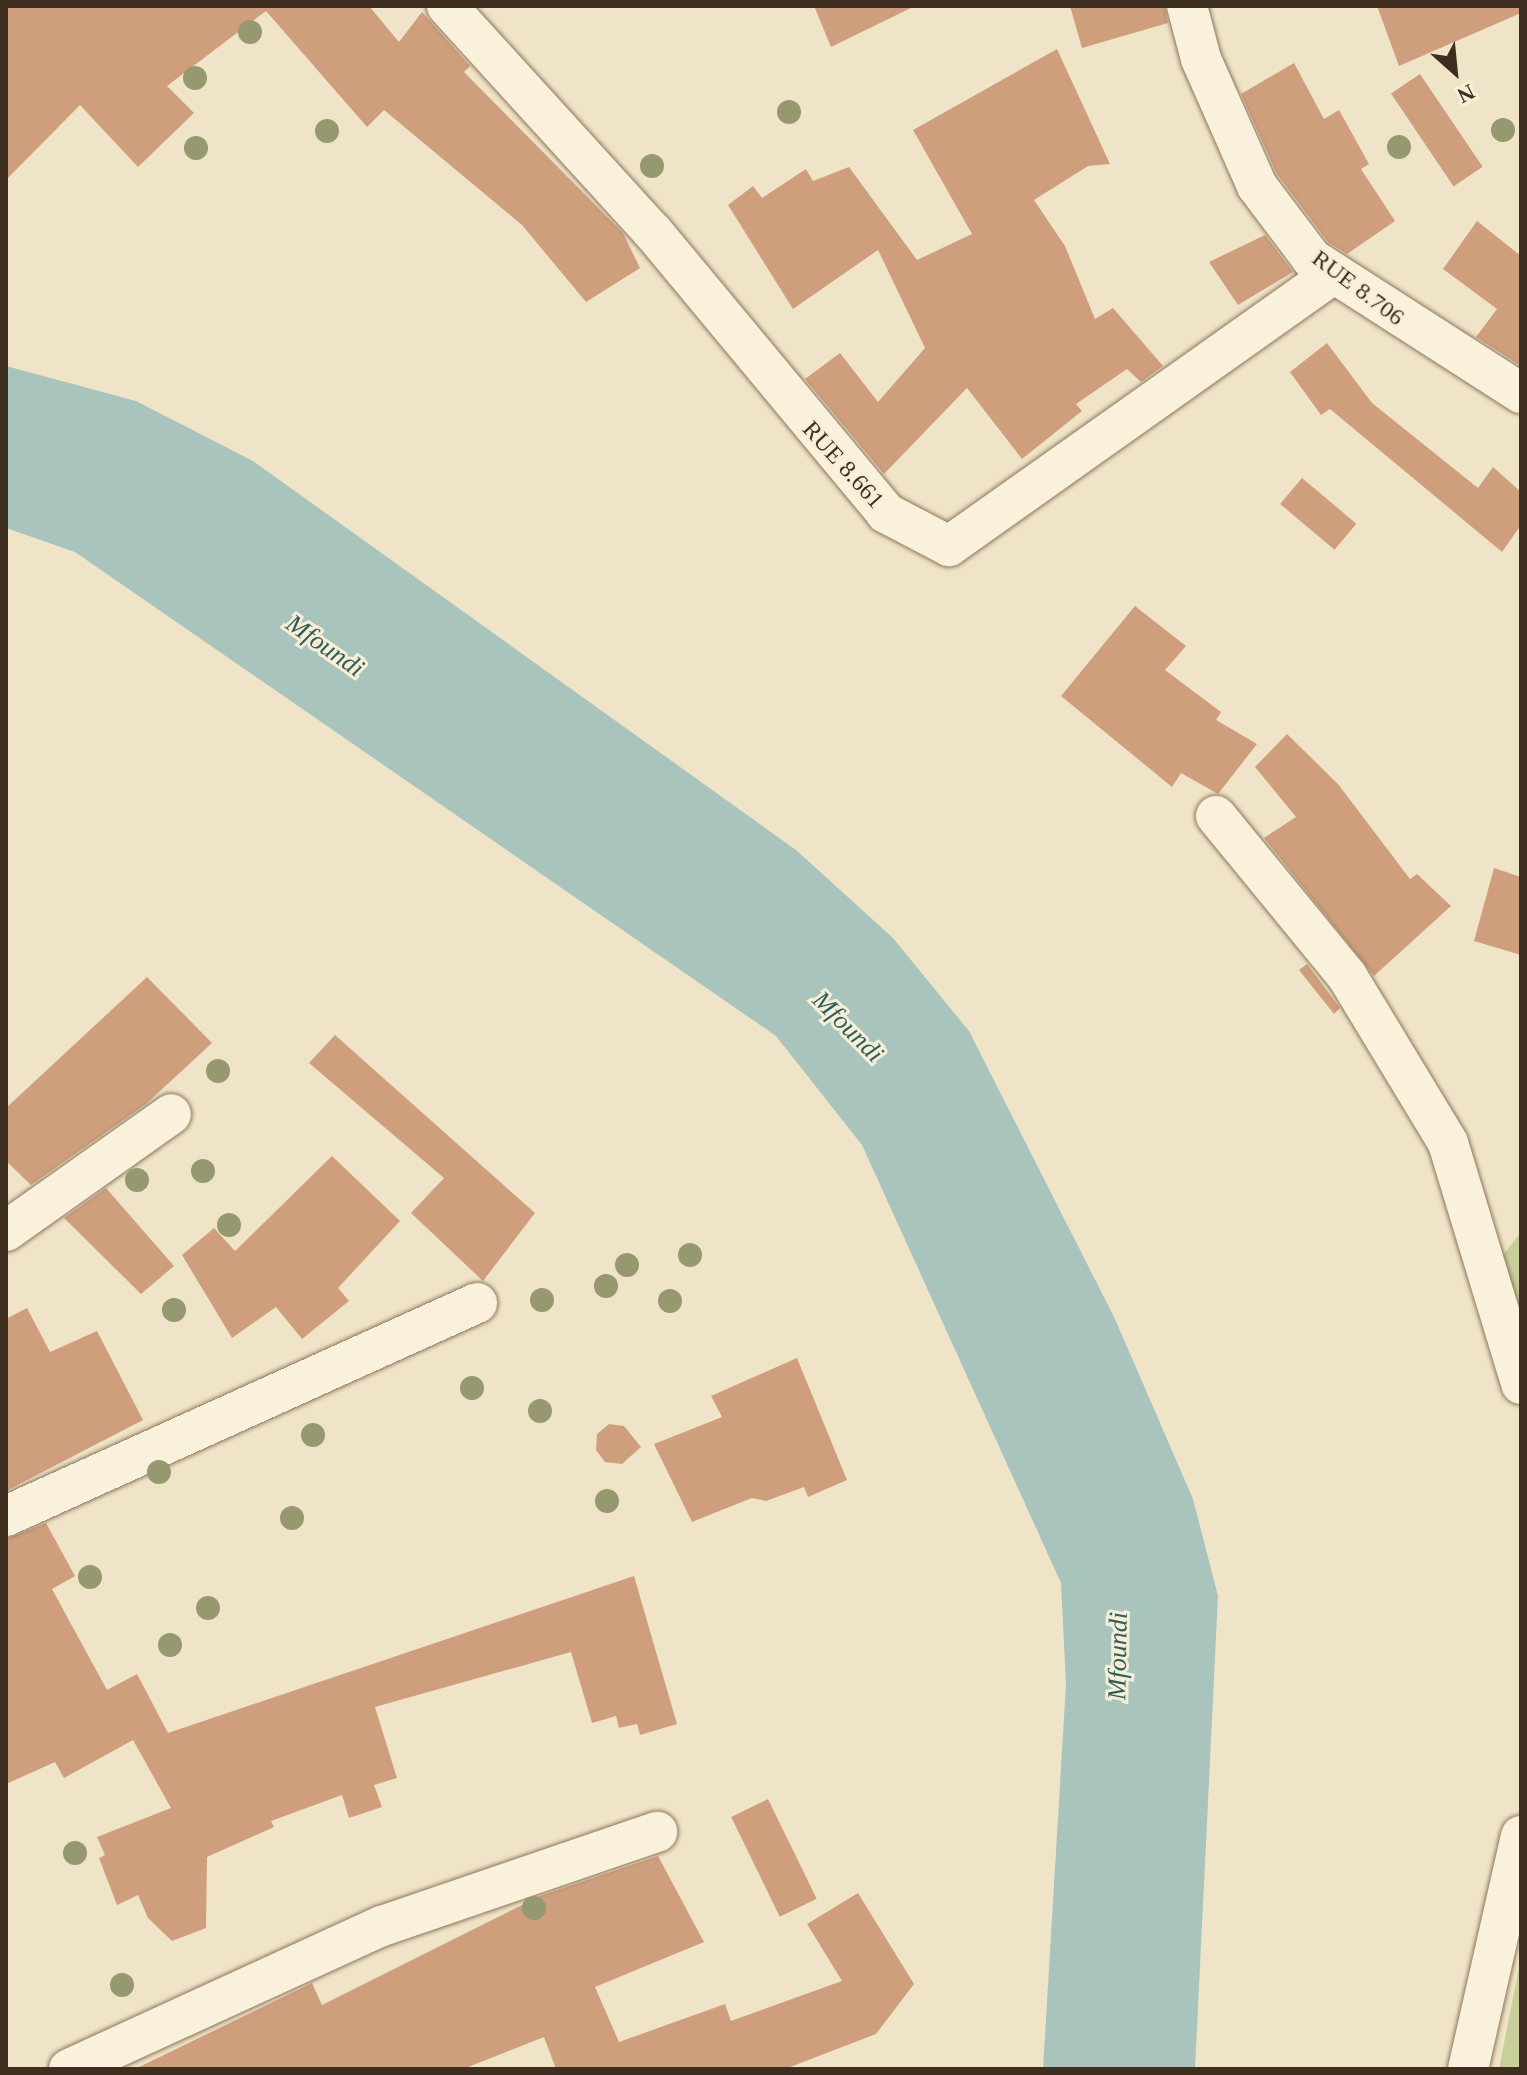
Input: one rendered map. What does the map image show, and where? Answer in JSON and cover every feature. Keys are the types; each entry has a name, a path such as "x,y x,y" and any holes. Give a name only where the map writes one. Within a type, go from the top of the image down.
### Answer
{"street":[{"name":"RUE 8.661","path":"447,6 653,232 886,513 949,546 1333,274"},
{"name":"RUE 8.706","path":"1187,6 1201,59 1257,186 1312,259 1521,393"},
{"path":"1216,816 1347,976 1448,1143 1521,1384"},
{"path":"6,1231 171,1114"},
{"path":"6,1516 477,1303"},
{"path":"69,2069 382,1926 657,1832"},
{"path":"1468,2067 1521,1836"}],"green space":[{"path":"1521,1232 1521,1333 1501,1258"},
{"path":"1521,1957 1521,2069 1499,2069"}],"water":[{"name":"Mfoundi","path":"6,366 136,401 253,461 796,850 893,938 969,1031 1115,1319 1193,1499 1218,1596 1195,2069 1043,2069 1066,1684 1061,1583 862,1145 776,1036 75,552 6,528"}],"building":[{"path":"6,6 369,6 399,42 422,12 470,66 464,72 623,233 640,268 586,302 522,225 384,110 367,127 266,11 167,86 194,113 138,167 80,105 6,180"},
{"path":"814,6 915,6 831,47"},
{"path":"1070,6 1165,6 1168,23 1082,48"},
{"path":"1377,6 1521,6 1521,13 1399,66"},
{"path":"1057,49 1110,164 1088,166 1034,200 1065,246 1095,319 1113,308 1163,366 1141,382 1127,369 1076,404 1082,411 1022,459 967,388 884,474 805,379 840,353 878,402 925,348 878,250 793,309 728,205 753,186 762,198 806,169 813,181 849,167 917,260 972,234 913,130"},
{"path":"1294,63 1324,119 1339,110 1369,164 1361,169 1395,221 1347,254 1328,242 1277,174 1241,94"},
{"path":"1420,74 1483,167 1454,186 1391,94"},
{"path":"1477,221 1521,256 1521,366 1476,337 1497,309 1443,269"},
{"path":"1265,235 1293,272 1238,305 1209,262"},
{"path":"1327,343 1372,403 1478,488 1493,467 1521,492 1521,525 1502,552 1330,409 1321,415 1290,372"},
{"path":"1302,478 1356,524 1335,550 1280,504"},
{"path":"1135,606 1186,646 1165,670 1221,712 1216,720 1257,744 1218,794 1181,773 1172,787 1061,696"},
{"path":"1287,734 1338,784 1410,879 1417,874 1451,906 1374,976 1264,838 1296,817 1255,767"},
{"path":"1494,868 1521,877 1521,955 1474,941"},
{"path":"1307,964 1340,1008 1334,1014 1299,970"},
{"path":"147,977 212,1043 146,1104 31,1185 6,1161 6,1108"},
{"path":"335,1035 535,1213 483,1281 411,1213 444,1178 309,1063"},
{"path":"332,1156 400,1221 338,1288 349,1301 302,1339 276,1307 232,1338 182,1255 214,1228 235,1251"},
{"path":"106,1188 174,1266 141,1294 64,1218"},
{"path":"27,1308 50,1352 97,1331 143,1420 6,1491 6,1319"},
{"path":"797,1358 847,1480 808,1497 804,1487 766,1501 752,1498 692,1522 654,1444 722,1417 711,1396"},
{"path":"609,1424 624,1426 641,1447 622,1464 605,1462 596,1450 597,1434"},
{"path":"46,1523 75,1576 52,1589 107,1690 137,1674 168,1733 634,1576 677,1724 640,1735 637,1724 619,1728 616,1716 592,1723 571,1652 375,1707 397,1778 374,1785 382,1807 349,1818 342,1795 271,1821 274,1827 207,1857 206,1928 172,1941 148,1918 138,1895 117,1905 99,1858 105,1855 97,1837 171,1808 133,1740 64,1778 55,1762 6,1784 6,1539"},
{"path":"768,1799 817,1899 780,1917 731,1817"},
{"path":"658,1856 704,1942 595,1987 619,2042 725,2004 731,2021 842,1981 807,1924 858,1893 914,1984 876,2034 785,2069 556,2069 544,2037 463,2069 135,2069 312,1983 322,2005 540,1896"}]}
